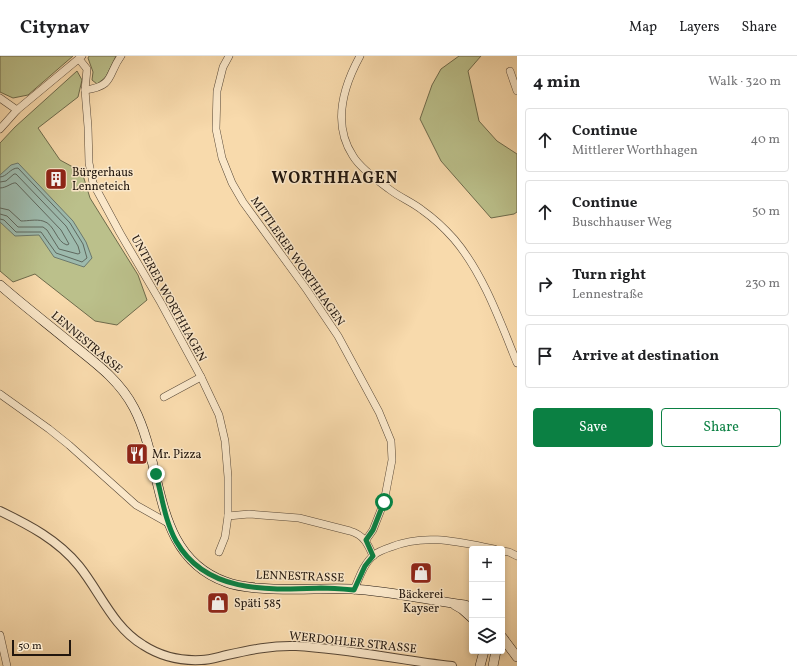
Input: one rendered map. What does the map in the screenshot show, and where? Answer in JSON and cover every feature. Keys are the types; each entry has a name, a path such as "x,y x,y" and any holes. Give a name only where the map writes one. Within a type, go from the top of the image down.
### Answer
{"main road":[{"name":"LENNESTRASSE","path":"0,285 104,370 122,388 135,409 144,430 168,523 179,545 190,559 202,570 227,583 248,587 281,590 322,588 354,590 450,602 469,606"},
{"name":"LENNESTRASSE","path":"450,602 469,615"},
{"path":"505,642 517,658"},
{"path":"480,666 483,654"},
{"path":"493,666 495,654"}],"street":[{"path":"86,90 98,89 104,86 110,78 116,63 121,56"},
{"name":"MITTLERER WORTHHAGEN","path":"229,56 223,67 217,91 216,129 222,158 232,183 243,202 307,290 338,336 379,412 391,441 392,460 384,502 373,530 366,540"},
{"path":"360,56 348,80 343,97 341,115 343,135 353,157 370,174 390,190 423,210 452,237 466,253 476,270 500,320 517,362"},
{"path":"0,129 17,110 81,57"},
{"name":"UNTERER WORTHHAGEN","path":"81,57 87,69 86,90 89,163 93,183 161,303 201,377 219,415 225,441 228,477 228,516 225,537 220,552"},
{"path":"510,71 517,91"},
{"path":"0,98 17,110"},
{"path":"164,397 201,377"},
{"path":"0,394 63,440 136,505 168,523"},
{"name":"WERDOHLER STRASSE","path":"0,511 42,534 59,546 78,564 124,630 143,646 163,655 177,659 201,660 260,649 289,646 452,666"},
{"path":"228,516 248,514 299,518 356,533 366,540 373,556"},
{"path":"354,590 365,566 373,556 396,545 421,539 455,542 477,546"},
{"path":"505,551 517,556"},
{"path":"0,634 7,666"}],"green space":[{"path":"0,56 73,56 28,95 13,98 0,92"},
{"path":"89,56 116,56 106,77 97,84 92,80 93,72 88,58"},
{"path":"459,56 481,56 468,71 479,121 497,141 517,154 517,212 514,214 491,218 441,161 420,119 432,85 441,69"},
{"path":"77,71 82,80 78,97 38,128 60,160 82,172 90,198 138,275 147,300 117,325 95,321 35,274 13,282 0,271 0,143 15,127"}],"water":[{"path":"18,163 73,221 86,242 92,258 84,267 54,257 39,235 15,236 0,222 0,175 11,165"}],"place":[{"name":"Bürgerhaus Lenneteich","path":"56,179"},
{"name":"Mr. Pizza","path":"137,454"},
{"name":"Bäckerei Kayser","path":"421,573"},
{"name":"Späti 585","path":"218,603"}],"district":[{"name":"WORTHHAGEN","path":"335,177"}],"route":[{"path":"156,474 168,523 182,550 202,570 227,583 248,587 281,590 322,588 354,590 365,566 373,556 366,540 373,530 384,502"}]}
